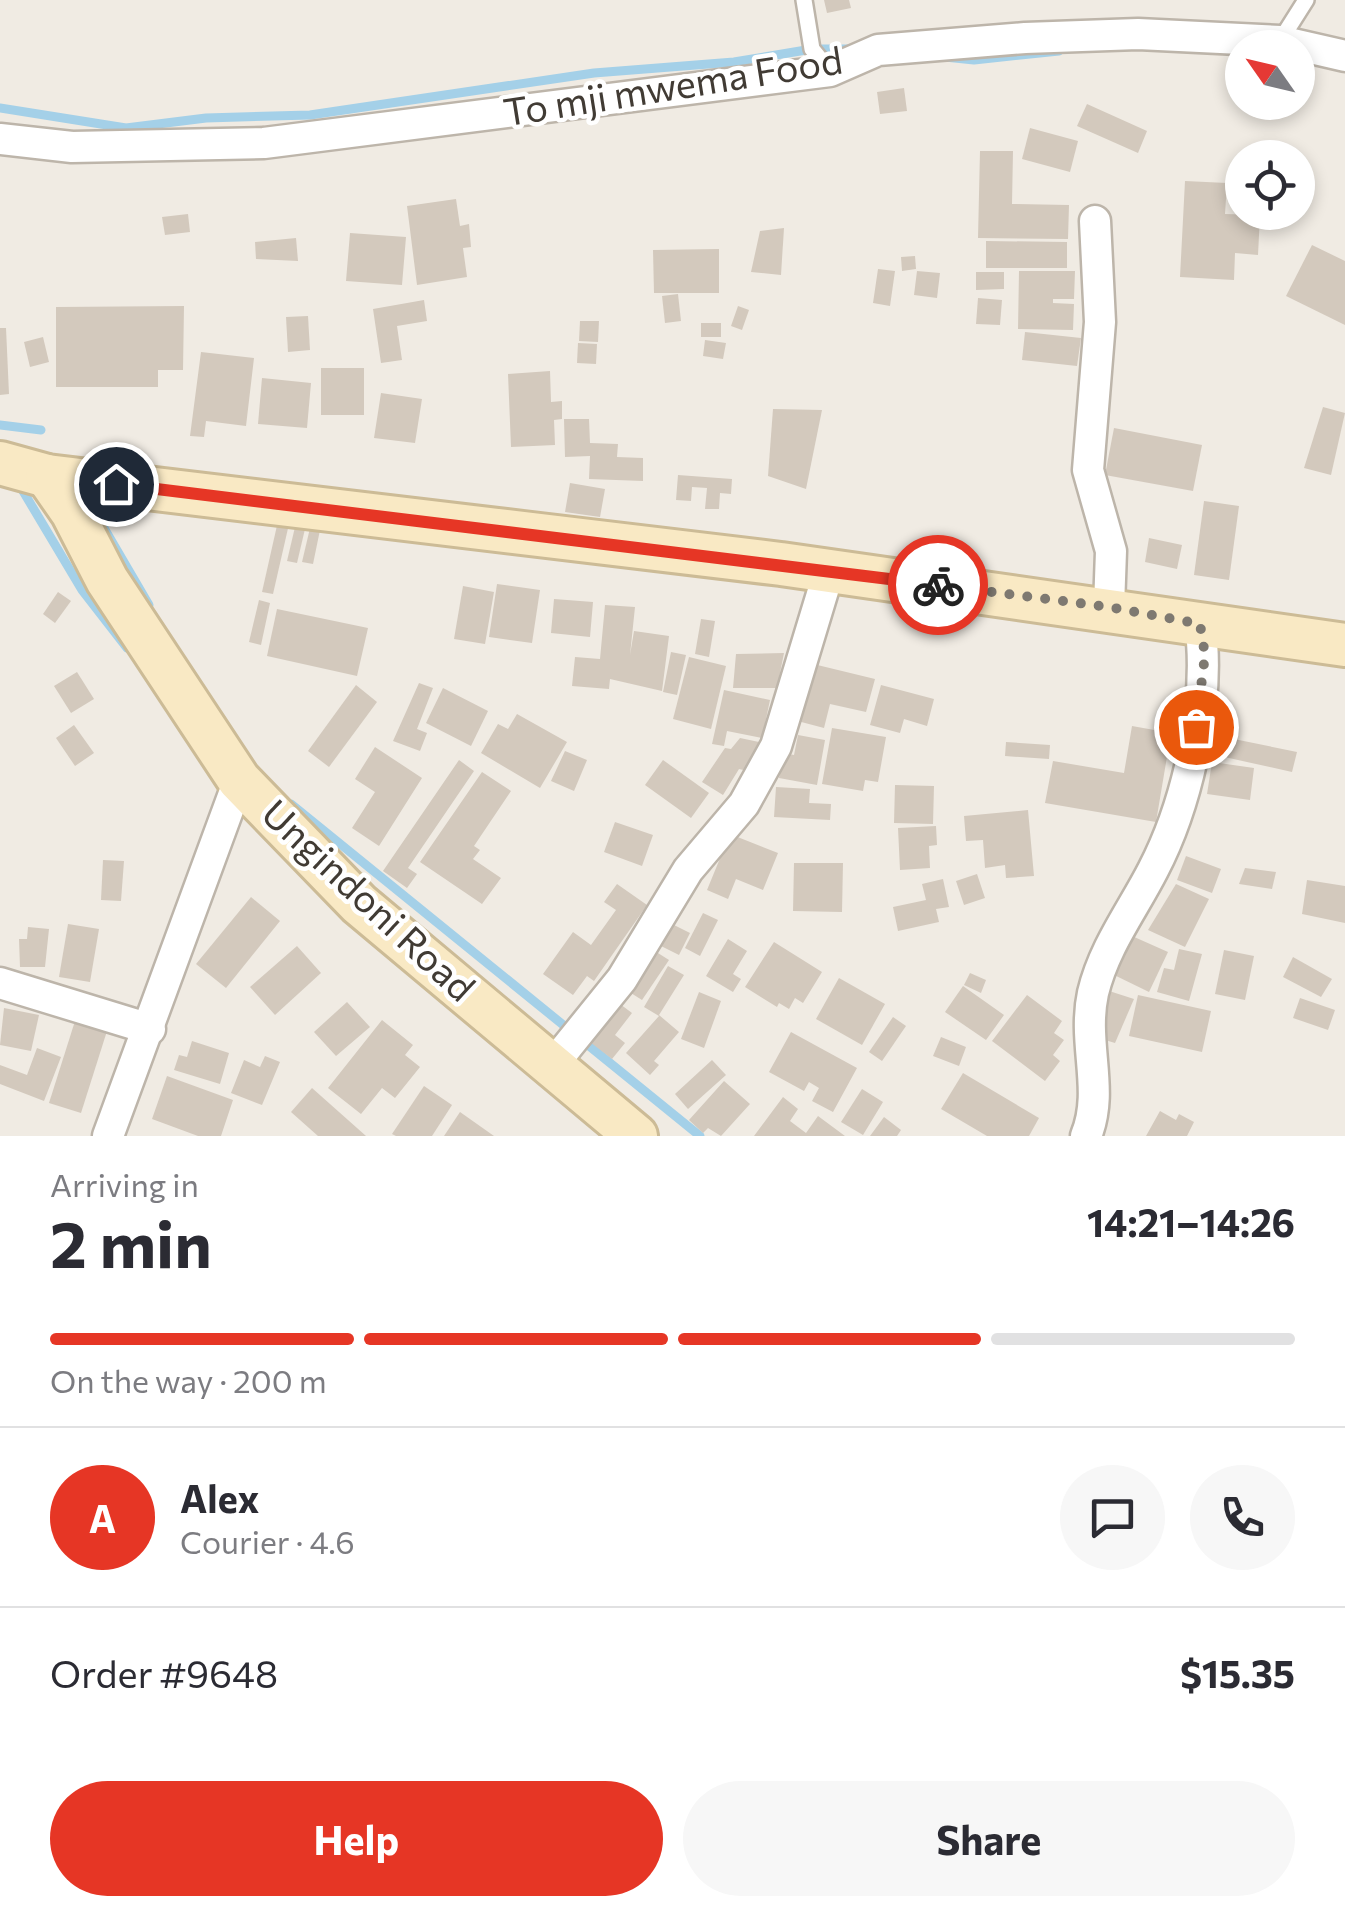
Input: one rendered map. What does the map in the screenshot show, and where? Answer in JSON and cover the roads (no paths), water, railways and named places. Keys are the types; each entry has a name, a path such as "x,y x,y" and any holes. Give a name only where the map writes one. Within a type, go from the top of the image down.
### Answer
{"main road":[{"path":"0,464 47,476 470,524 1109,607 1345,644"},
{"name":"Ungindoni Road","path":"47,476 72,512 108,580 239,780 359,904 550,1068 636,1136"}],"street":[{"name":"To mji mwema Food","path":"0,140 90,148 264,143 830,71 878,50 1138,34 1225,38"},
{"name":"To mji mwema Food","path":"1315,49 1345,56"},
{"path":"1096,221 1100,322 1088,470 1111,551 1109,607"},
{"path":"550,1068 622,979 688,870 744,804 776,746 829,571"},
{"path":"1086,1136 1094,1118 1086,1030 1094,990 1104,956 1156,866 1192,763 1205,655 1200,624"},
{"path":"108,1136 239,780"},
{"path":"0,983 150,1029"}],"lane":[{"path":"804,0 812,49 830,71"},
{"path":"1287,30 1306,0"}],"waterway":[{"path":"0,108 126,128 206,118 310,115 594,73 734,62 812,49 855,49"},
{"path":"945,57 974,60 1059,51"},
{"path":"0,425 41,430"},
{"path":"17,481 82,590 127,648"},
{"path":"104,528 149,605"},
{"path":"291,804 700,1136"}]}
